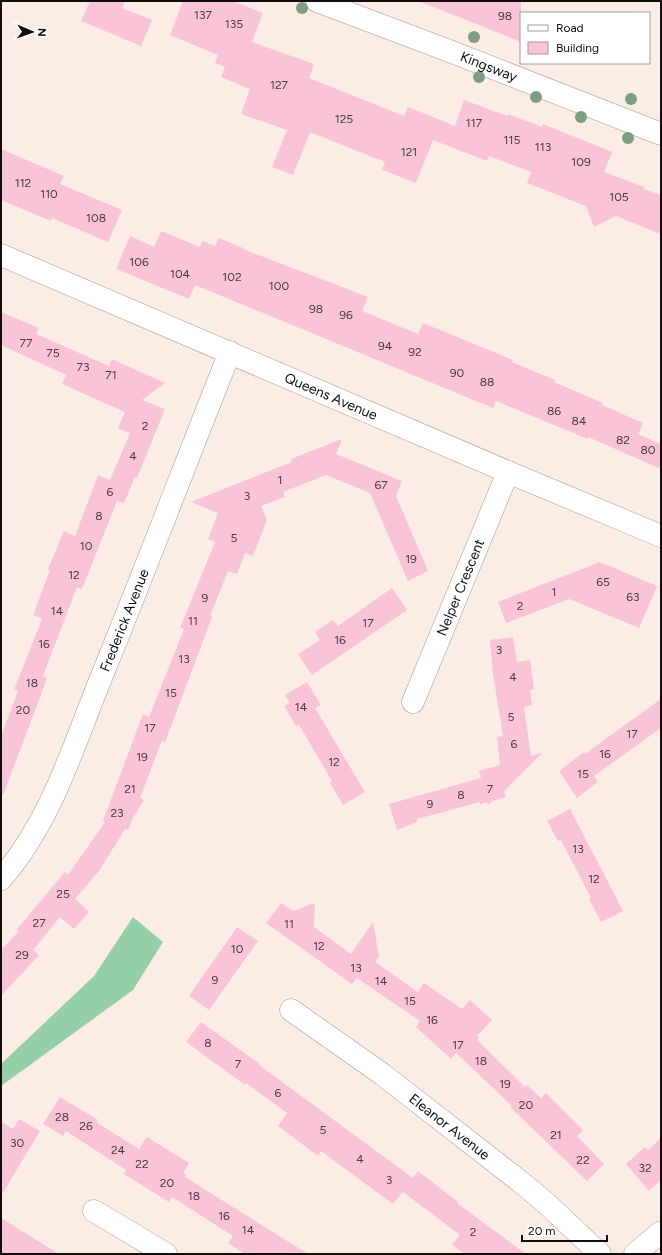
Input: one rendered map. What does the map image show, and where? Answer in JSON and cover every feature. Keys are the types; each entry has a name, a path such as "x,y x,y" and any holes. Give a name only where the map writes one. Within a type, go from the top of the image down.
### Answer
{"street":[{"name":"Kingsway","path":"317,1 661,134"},
{"name":"Queens Avenue","path":"1,255 661,536"},
{"name":"Frederick Avenue","path":"1,879 24,850 54,796 230,352"},
{"name":"Nelper Crescent","path":"413,702 508,472"},
{"name":"Eleanor Avenue","path":"291,1010 382,1074 517,1179 547,1204 600,1254"},
{"path":"94,1211 166,1254"},
{"path":"635,1254 661,1232"}],"green space":[{"path":"133,917 163,942 133,990 1,1086 1,1064 94,976"}],"building":[{"path":"90,1 125,1 122,8 152,20 141,46 81,21"},
{"path":"183,1 233,1 263,13 252,42 314,64 309,78 404,116 408,107 455,126 464,100 542,127 543,124 612,152 604,172 661,195 661,234 616,216 594,227 586,206 527,183 531,172 489,156 487,161 433,140 416,183 382,170 385,162 310,132 293,175 272,167 287,130 241,114 250,89 221,77 225,67 215,63 218,55 170,35"},
{"path":"521,1 520,42 421,2"},
{"path":"1,149 64,176 60,184 122,210 108,242 52,218 51,221 1,200"},
{"path":"161,231 200,247 202,241 215,246 219,238 243,249 368,297 362,311 418,334 423,323 513,360 512,362 555,380 554,382 603,403 602,405 643,423 638,434 661,444 661,469 588,437 588,439 496,401 493,408 195,285 189,299 116,269 130,236 154,247"},
{"path":"1,312 39,328 36,334 109,366 112,359 165,383 142,400 165,409 137,478 135,477 124,503 117,501 82,589 77,587 43,676 47,678 3,795 1,794 1,736 18,691 14,690 42,619 33,615 50,570 48,569 64,531 75,536 98,475 110,480 130,433 118,428 125,412 62,384 66,375 1,345"},
{"path":"342,439 336,454 402,481 396,496 428,571 408,581 370,493 326,475 283,492 285,497 261,506 267,520 253,556 245,553 237,574 228,571 210,616 212,617 165,742 162,740 140,798 144,800 133,818 128,830 125,829 99,871 75,899 89,912 74,929 60,917 33,950 39,955 1,996 1,950 19,931 17,929 65,872 68,875 105,822 103,821 143,714 149,717 184,629 180,628 215,542 208,539 218,513 191,502 292,462 291,459"},
{"path":"600,562 657,586 639,628 569,599 506,623 498,602"},
{"path":"392,588 407,610 312,675 298,654 320,640 315,632 333,620 338,626"},
{"path":"513,637 517,662 530,660 534,689 530,690 532,705 524,707 531,756 542,753 504,791 506,797 493,801 488,805 487,802 480,804 480,802 417,819 417,822 397,830 389,804 481,778 479,771 500,765 497,737 503,736 493,674 490,640"},
{"path":"307,682 321,705 315,708 365,792 343,805 330,783 332,781 299,725 296,726 284,706 290,703 285,695"},
{"path":"661,699 661,728 594,776 598,782 577,798 559,771"},
{"path":"570,809 623,911 601,922 589,899 591,898 561,840 558,841 547,821"},
{"path":"281,903 293,911 315,903 314,927 351,954 373,922 379,957 375,962 418,992 424,983 462,1009 470,1000 492,1020 477,1036 479,1038 477,1040 525,1087 527,1085 541,1098 546,1093 583,1130 577,1136 604,1164 587,1181 510,1107 512,1106 456,1053 451,1059 416,1027 420,1021 357,978 352,984 266,923"},
{"path":"237,927 258,941 209,1010 189,996"},
{"path":"201,1022 413,1178 418,1171 458,1202 457,1203 526,1254 465,1254 452,1245 460,1235 403,1192 405,1189 393,1204 321,1151 318,1156 278,1126 287,1113 246,1083 245,1085 186,1042"},
{"path":"60,1097 98,1120 96,1122 139,1149 147,1137 189,1163 183,1173 186,1175 185,1177 308,1254 245,1254 228,1243 233,1236 172,1197 169,1202 124,1174 126,1170 66,1131 63,1136 43,1124"},
{"path":"19,1119 40,1131 1,1196 1,1122 13,1129"},
{"path":"661,1138 661,1180 649,1191 626,1164 645,1147 648,1150"},
{"path":"1,1218 59,1254 1,1254"}]}
